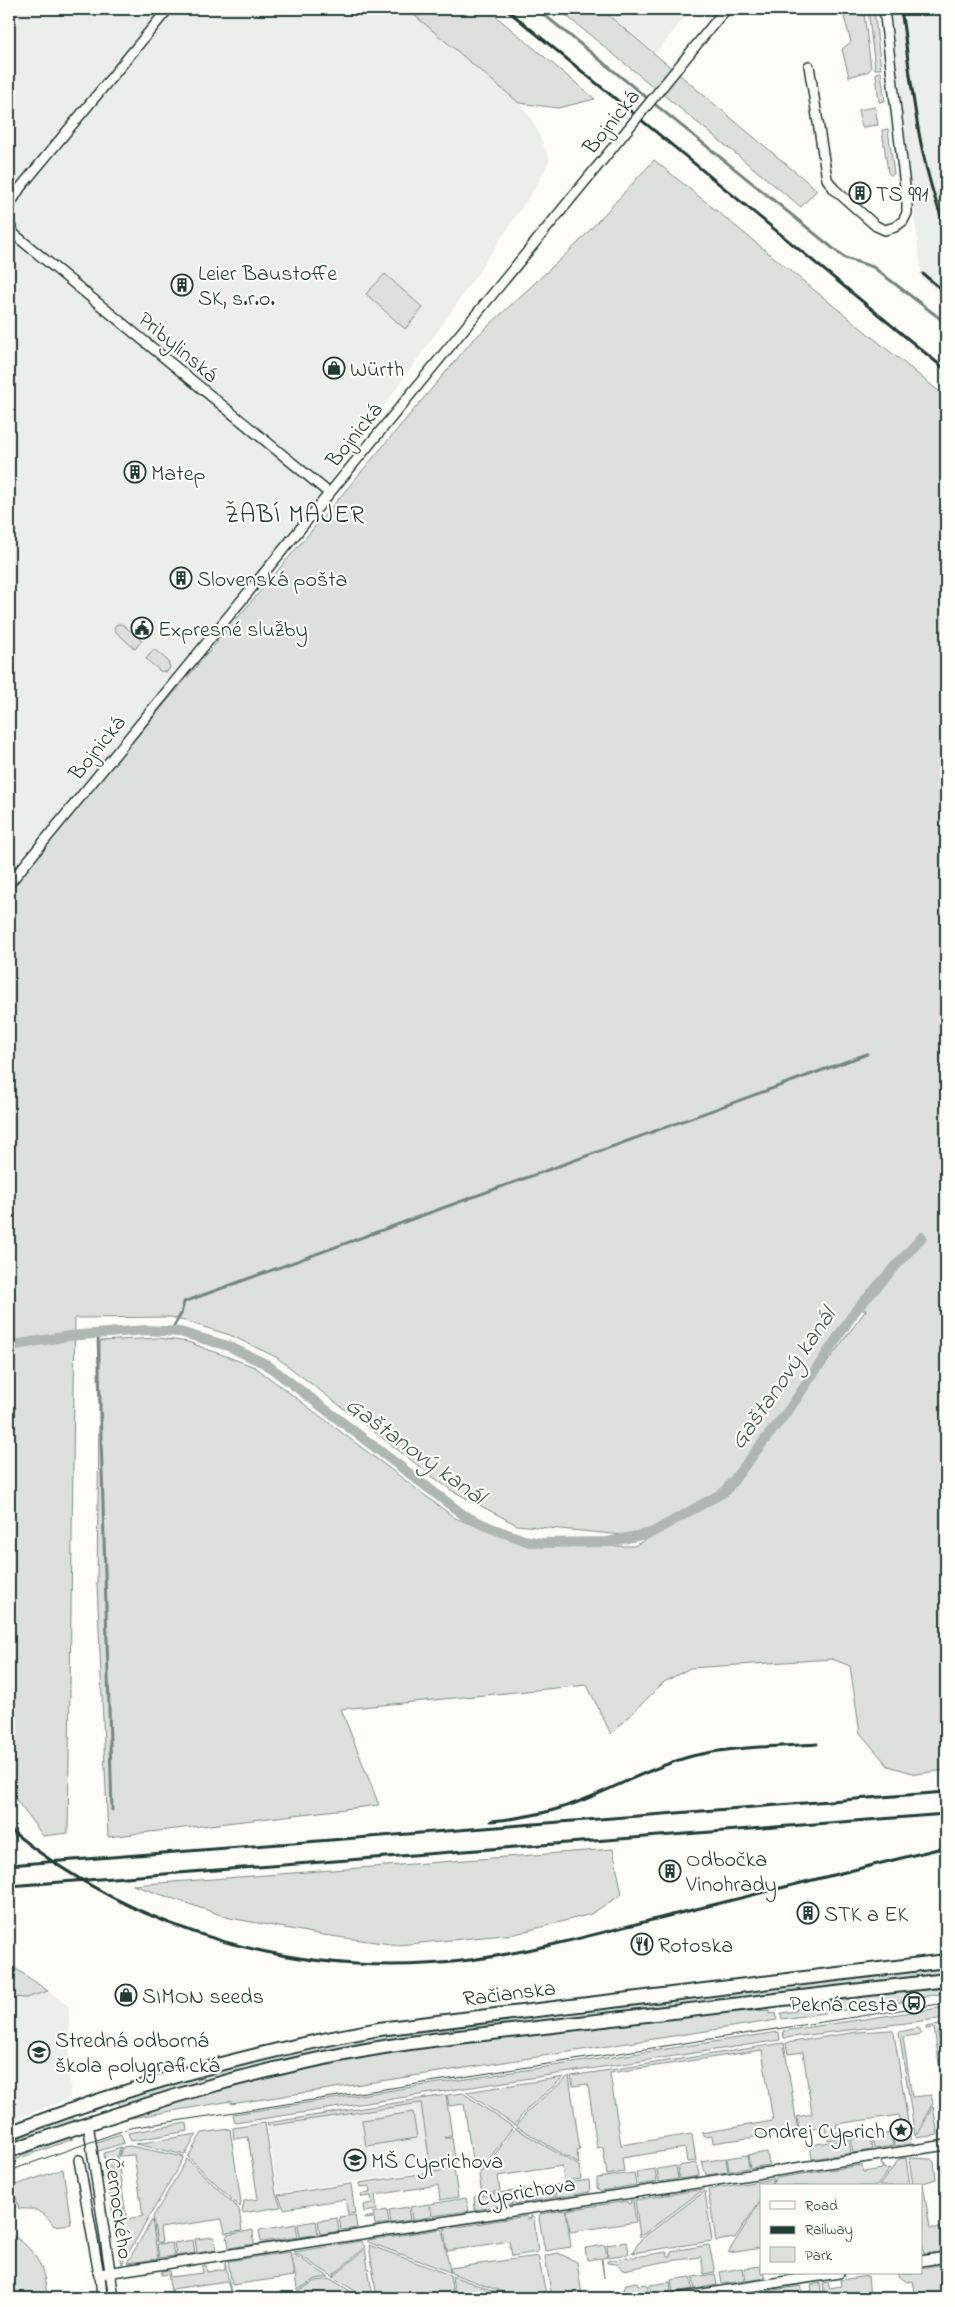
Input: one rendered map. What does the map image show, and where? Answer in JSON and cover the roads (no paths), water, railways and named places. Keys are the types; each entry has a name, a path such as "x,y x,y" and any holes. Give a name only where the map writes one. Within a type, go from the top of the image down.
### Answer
{"main road":[{"name":"Račianska","path":"9,2133 84,2105 216,2064 379,2029 946,1961"},
{"name":"Račianska","path":"9,2151 88,2123 236,2078 306,2062 407,2043 946,1980"},
{"path":"84,2105 88,2123"}],"street":[{"path":"9,206 20,188 168,9"},
{"name":"Bojnická","path":"9,884 727,9"},
{"path":"809,66 827,179 834,189 879,228 885,230 895,227 903,221 907,213 907,203 884,9"},
{"name":"Pribylinská","path":"9,224 16,235 23,241 329,493"},
{"name":"Černockého","path":"88,2123 114,2298"},
{"name":"Cyprichova","path":"99,2275 946,2145"},
{"path":"79,2160 102,2298"},
{"path":"922,2261 946,2257"},
{"path":"677,2298 833,2274"}],"waterway":[{"path":"537,9 845,258 873,267 946,323"},
{"path":"171,1331 181,1314 184,1302 867,1054"},
{"name":"Gaštanový kanál","path":"9,1346 68,1336 146,1330 180,1332 228,1346 266,1364 465,1516 524,1540 542,1543 608,1542 651,1533 724,1492 790,1408 856,1310 922,1237"},
{"path":"98,1335 112,1810"}],"tram line":[{"path":"9,2171 130,2128 946,2003"}],"railway":[{"path":"506,9 946,370"},
{"path":"901,9 912,93 922,148 928,176 946,229"},
{"path":"923,274 946,293"},
{"path":"491,1821 527,1816 561,1808 596,1795 659,1767 701,1754 751,1748 817,1744"},
{"path":"9,1865 946,1792"},
{"path":"9,1886 946,1814"},
{"path":"9,1829 59,1866 112,1897 168,1923 226,1942 286,1956 346,1963 408,1965 470,1960 545,1946 946,1847"}],"place":[{"name":"TS 991","path":"860,193"},
{"name":"Leier Baustoffe SK, s.r.o.","path":"182,285"},
{"name":"Würth","path":"334,368"},
{"name":"Matep","path":"135,472"},
{"name":"Slovenská pošta","path":"181,578"},
{"name":"Expresné služby","path":"142,628"},
{"name":"Odbočka Vinohrady","path":"670,1871"},
{"name":"STK a EK","path":"808,1913"},
{"name":"Rotoska","path":"642,1944"},
{"name":"SIMON seeds","path":"126,1995"},
{"name":"Pekná cesta","path":"914,2003"},
{"name":"Stredná odborná škola polygrafická","path":"39,2052"},
{"name":"Ondrej Cyprich","path":"901,2130"},
{"name":"MŠ Cyprichova","path":"355,2160"}],"district":[{"name":"ŽABÍ MAJER","path":"295,513"}]}
